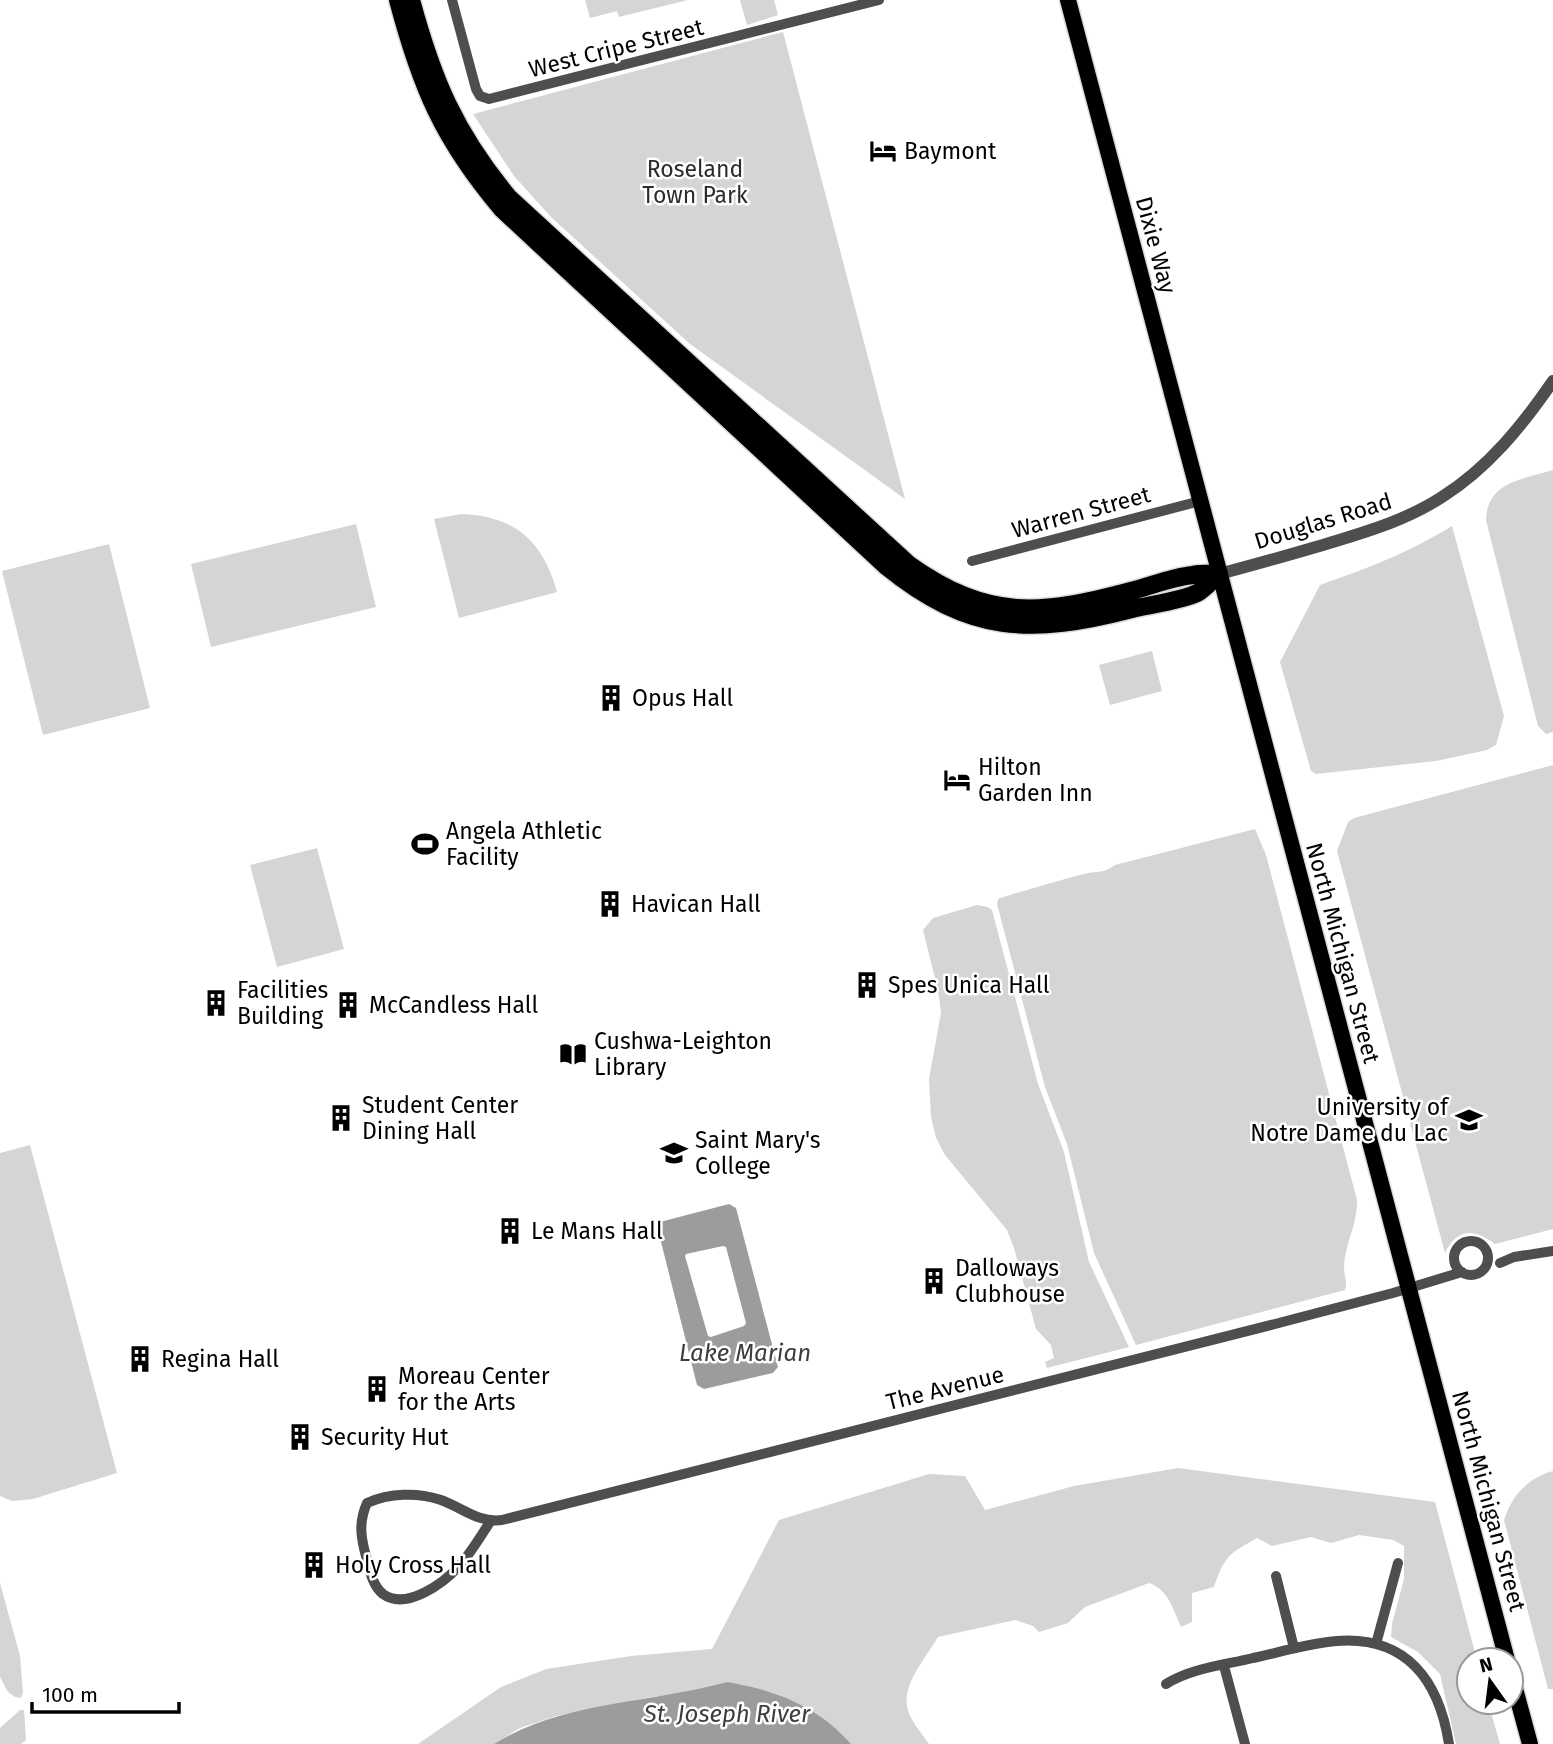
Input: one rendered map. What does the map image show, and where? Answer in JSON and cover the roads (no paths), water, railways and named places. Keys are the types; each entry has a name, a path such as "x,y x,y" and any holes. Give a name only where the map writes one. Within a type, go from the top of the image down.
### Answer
{"highway":[{"path":"398,0 417,68 434,109 460,154 502,209 887,566 922,593 958,611 981,618 1027,625 1052,625 1095,618 1198,593 1219,574"},
{"path":"411,0 429,65 447,107 469,146 509,198 908,564 928,578 968,598 1010,608 1036,610 1086,603 1193,575 1219,574"}],"main road":[{"name":"Dixie Way","path":"1068,0 1200,501"},
{"name":"North Michigan Street","path":"1200,501 1503,1646"},
{"path":"1522,1716 1530,1744"}],"street":[{"name":"West Cripe Street","path":"452,0 477,89 484,98 496,99 878,0"},
{"name":"Douglas Road","path":"1219,574 1360,534 1391,524 1420,510 1465,480 1501,449 1524,423 1553,381"},
{"name":"Warren Street","path":"972,561 1200,501"},
{"path":"1486,1266 1486,1250 1478,1242 1467,1241 1455,1252 1455,1263 1462,1272 1472,1274 1478,1273 1486,1266 1515,1263 1521,1258 1553,1251"},
{"name":"The Avenue","path":"490,1522 651,1483 1409,1288 1462,1272"},
{"path":"392,1496 426,1496 442,1500 490,1522 458,1567 440,1583 424,1592 396,1599 385,1595 371,1576 360,1532 360,1517 366,1503 392,1496"},
{"path":"1376,1644 1398,1563"},
{"path":"1276,1576 1294,1648"},
{"path":"1166,1684 1182,1676 1294,1648 1339,1641 1376,1644 1410,1661 1430,1682 1440,1706 1449,1744"},
{"path":"1224,1666 1245,1744"}],"water":[{"name":"Lake Marian","path":"729,1204 736,1208 778,1367 773,1373 704,1389 697,1385 658,1230 660,1222","holes":["726,1247 746,1323 711,1337 708,1336 685,1256"]},
{"name":"St. Joseph River","path":"727,1682 779,1695 795,1702 824,1719 851,1744 494,1744 521,1730 579,1711"}],"place":[{"name":"Baymont","path":"883,151"},
{"name":"Opus Hall","path":"611,698"},
{"name":"Hilton Garden Inn","path":"957,780"},
{"name":"Angela Athletic Facility","path":"425,844"},
{"name":"Havican Hall","path":"610,904"},
{"name":"Spes Unica Hall","path":"867,985"},
{"name":"Facilities Building","path":"216,1003"},
{"name":"McCandless Hall","path":"348,1005"},
{"name":"Cushwa-Leighton Library","path":"573,1054"},
{"name":"Student Center Dining Hall","path":"341,1118"},
{"name":"University of Notre Dame du Lac","path":"1469,1120"},
{"name":"Saint Mary's College","path":"674,1153"},
{"name":"Le Mans Hall","path":"510,1231"},
{"name":"Dalloways Clubhouse","path":"934,1281"},
{"name":"Regina Hall","path":"140,1359"},
{"name":"Moreau Center for the Arts","path":"377,1389"},
{"name":"Security Hut","path":"300,1437"},
{"name":"Holy Cross Hall","path":"314,1565"}],"park label":[{"name":"Roseland Town Park","path":"695,182"}]}
